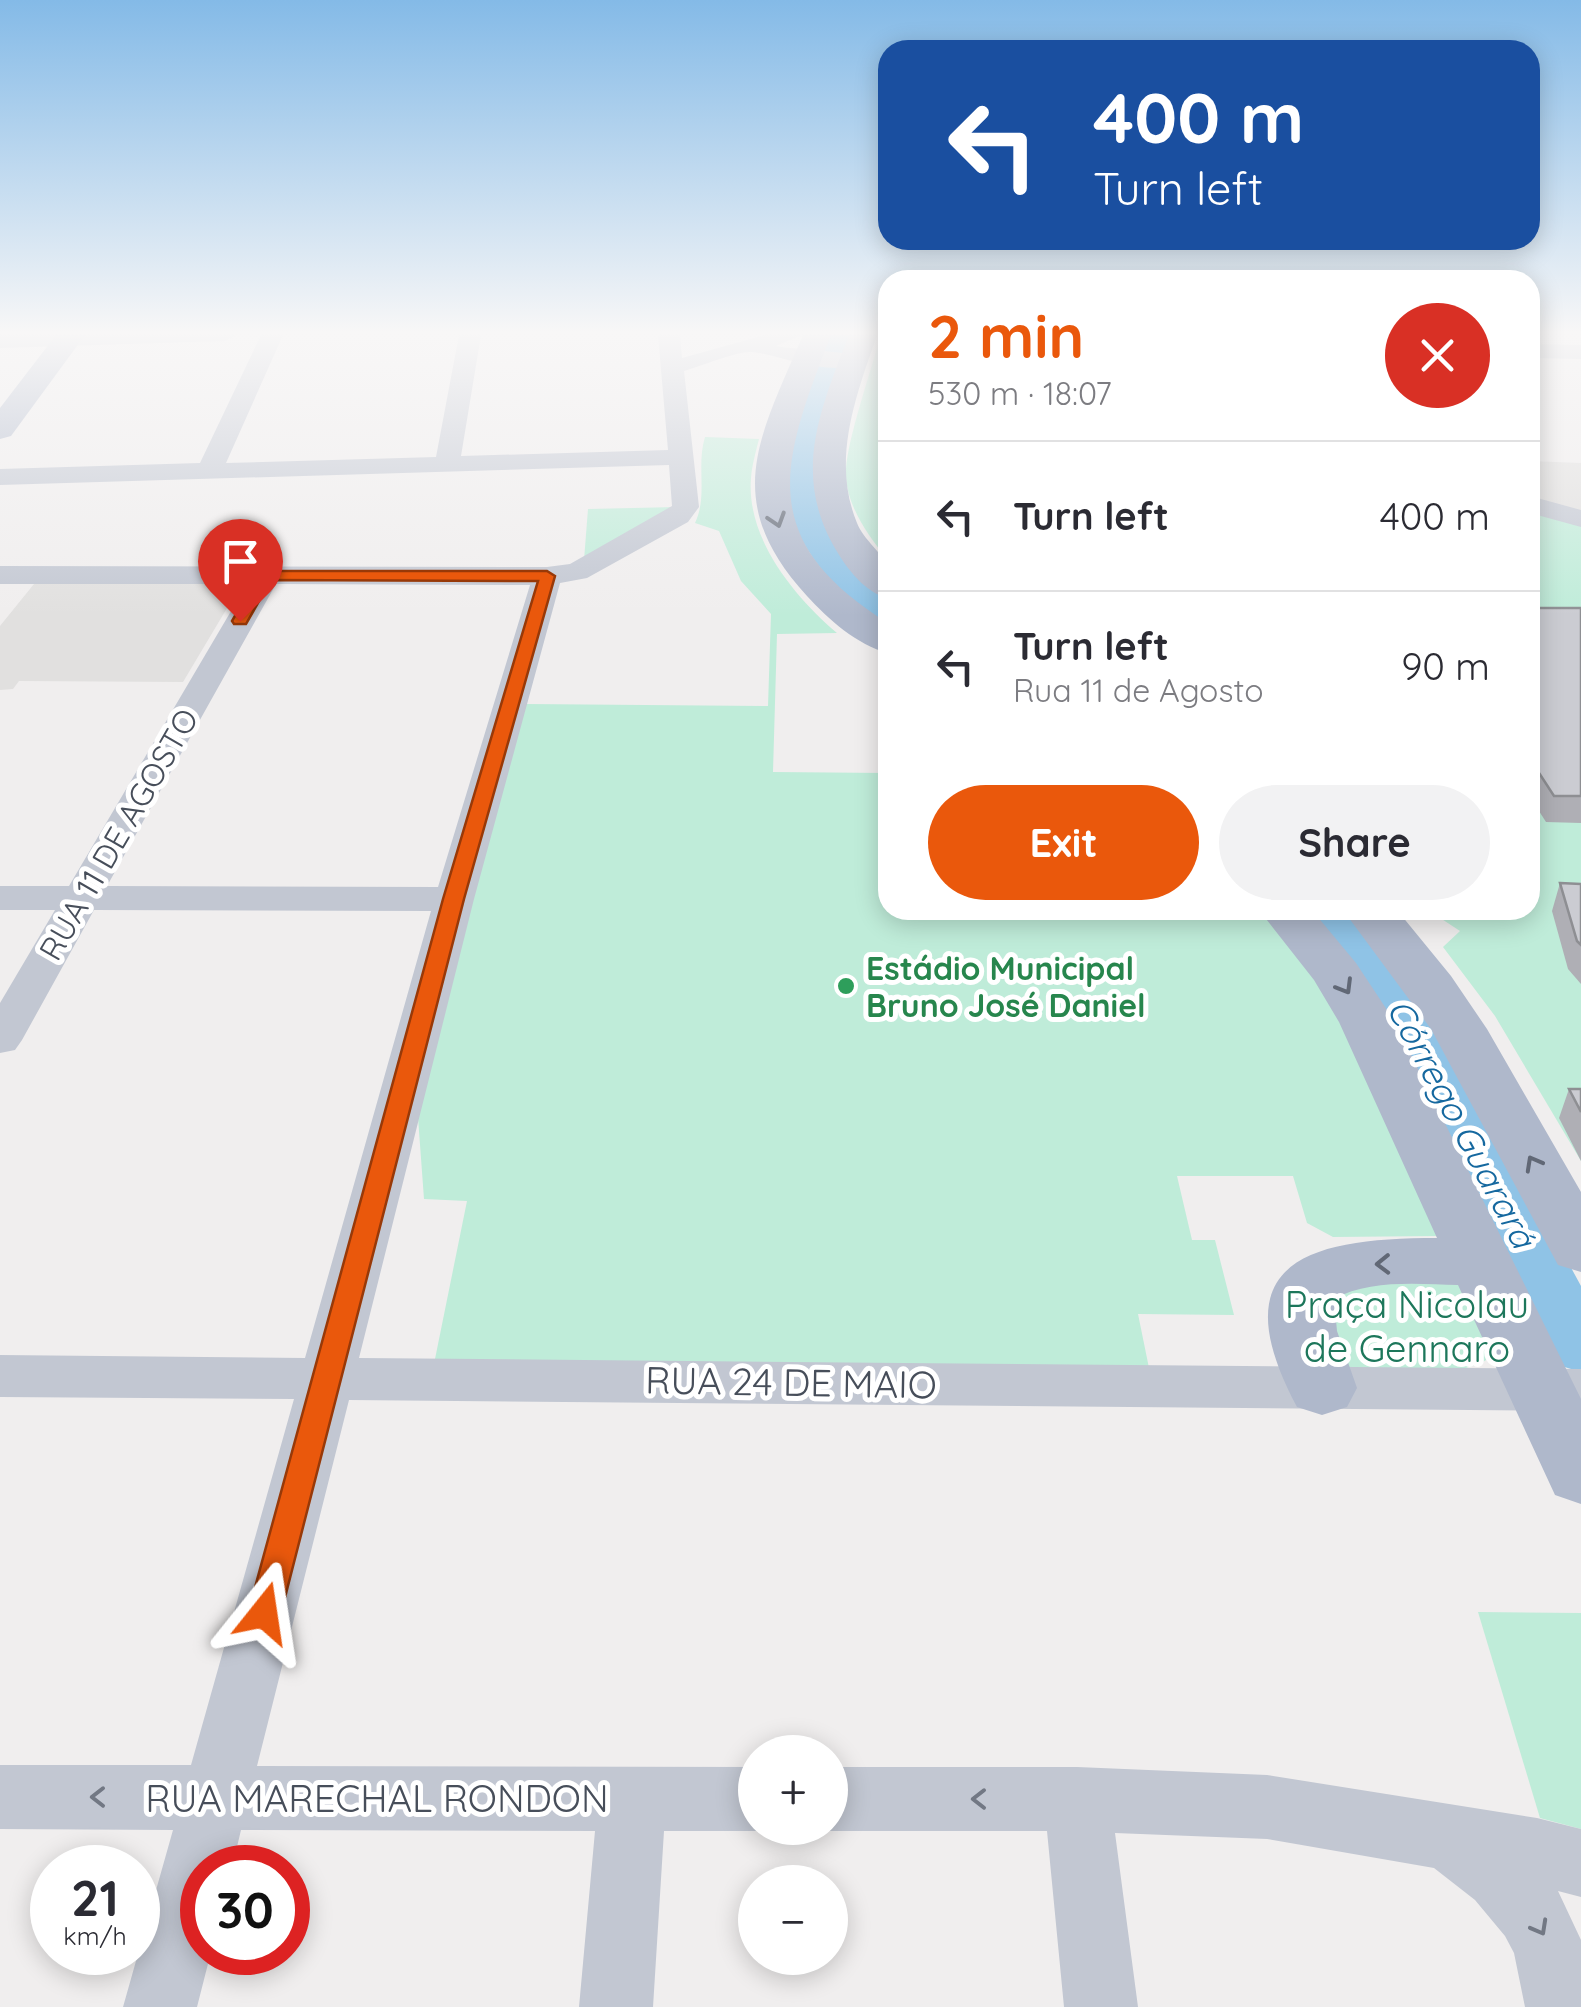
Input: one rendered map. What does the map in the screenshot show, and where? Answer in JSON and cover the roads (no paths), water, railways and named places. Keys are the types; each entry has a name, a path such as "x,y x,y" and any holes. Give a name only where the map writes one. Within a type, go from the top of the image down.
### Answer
{"main road":[{"path":"784,429 773,454 770,482 776,523 786,544 814,581 878,633"},
{"path":"825,429 826,493 843,535 878,575"},
{"path":"1293,920 1337,974 1367,1022 1480,1262 1564,1390 1581,1474"},
{"path":"1378,920 1420,969 1448,1010 1581,1248"},
{"path":"1322,1388 1300,1315 1302,1292 1316,1277 1352,1265 1480,1262"}],"street":[{"path":"209,471 229,429"},
{"path":"447,464 453,429"},
{"path":"0,575 547,576 577,572 680,514 687,503 681,429"},
{"path":"0,477 684,456"},
{"path":"1540,507 1581,519"},
{"name":"RUA 11 DE AGOSTO","path":"0,1040 266,576"},
{"path":"160,2007 454,899 547,576"},
{"path":"0,898 454,899"},
{"name":"RUA 24 DE MAIO","path":"0,1376 1564,1390"},
{"name":"RUA MARECHAL RONDON","path":"0,1797 738,1798"},
{"path":"616,2007 632,1798"},
{"path":"848,1799 1077,1799 1267,1808 1581,1863"},
{"path":"1077,1799 1101,2007"},
{"path":"1447,1837 1493,1868 1538,1922 1554,1957 1564,2007 1581,1995"}],"waterway":[{"name":"Córrego Guarará","path":"809,429 800,487 806,517 821,547 848,578 878,604"},
{"name":"Córrego Guarará","path":"1337,920 1370,958 1408,1016 1581,1347"}],"place":[{"name":"Estádio Municipal Bruno José Daniel","path":"846,986"}],"park label":[{"name":"Praça Nicolau de Gennaro","path":"1407,1326"}]}
